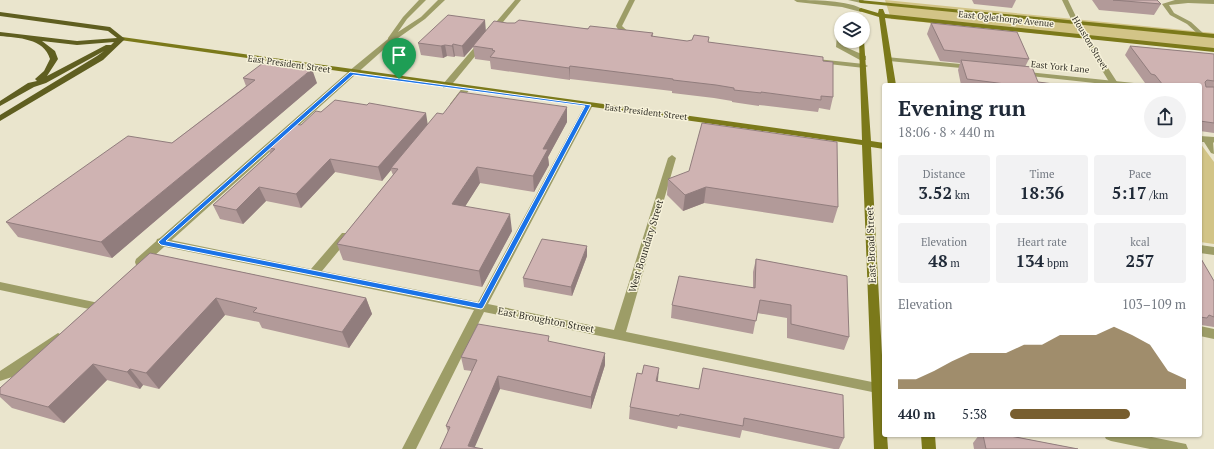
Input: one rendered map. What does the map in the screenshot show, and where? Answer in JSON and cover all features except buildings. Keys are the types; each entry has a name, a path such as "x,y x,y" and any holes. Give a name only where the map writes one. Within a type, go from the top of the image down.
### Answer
{"main road":[{"path":"861,0 861,10"},
{"name":"East Oglethorpe Avenue","path":"861,0 1214,36"},
{"path":"879,2 892,83"},
{"name":"East Oglethorpe Avenue","path":"861,10 882,16 1214,50"},
{"name":"East President Street","path":"0,14 110,29 122,39"},
{"name":"East President Street","path":"0,34 77,43 122,39 352,73 882,146"},
{"path":"0,104 31,85 47,72 54,59 52,52 34,38"},
{"path":"31,85 43,81 122,39"},
{"path":"0,119 100,58 122,39"},
{"name":"East Broad Street","path":"863,48 866,144 881,388 882,449"},
{"path":"928,437 929,449"}],"street":[{"path":"389,42 396,29 423,0"},
{"path":"134,269 161,242 352,73 389,42 422,18 442,0"},
{"path":"446,86 518,0"},
{"path":"632,0 619,26 624,34 637,37"},
{"name":"East Oglethorpe Avenue","path":"797,0 842,5 861,10"},
{"name":"East Oglethorpe Avenue","path":"851,0 861,0"},
{"name":"Houston Street","path":"1065,0 1076,23 1113,83"},
{"path":"1202,35 1189,23 1172,14 1165,4 1172,1 1214,2"},
{"path":"841,48 864,62"},
{"path":"808,59 864,62"},
{"path":"889,59 976,68"},
{"name":"East York Lane","path":"1015,72 1106,83"},
{"path":"449,109 466,89"},
{"path":"409,449 481,306 589,105"},
{"path":"1207,139 1214,151"},
{"name":"West Boundary Street","path":"619,334 672,158"},
{"path":"314,273 352,227"},
{"name":"East Broughton Street","path":"161,242 881,388"},
{"path":"1202,249 1214,251"},
{"path":"0,286 94,306"},
{"path":"84,315 103,297"},
{"path":"0,376 14,368 68,329"},
{"path":"1202,331 1214,334"},
{"path":"1122,437 1181,449"}],"shaded area":[{"path":"885,0 1214,33 1214,51 891,19"},
{"path":"1202,146 1214,162 1214,244 1202,242"}],"route":[{"path":"352,73 399,79 589,105 481,306 161,242 352,73"}]}
